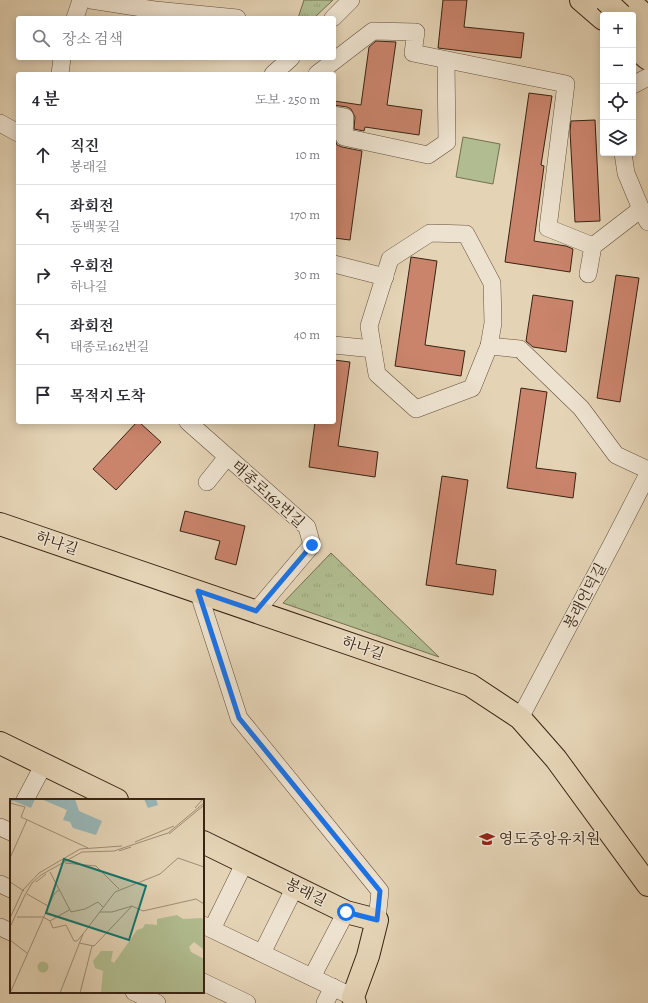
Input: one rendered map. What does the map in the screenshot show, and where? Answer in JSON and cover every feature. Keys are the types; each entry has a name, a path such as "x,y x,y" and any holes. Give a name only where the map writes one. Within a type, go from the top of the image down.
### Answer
{"main road":[{"path":"581,0 600,16"},
{"path":"605,0 619,12"},
{"path":"628,0 648,18"},
{"path":"636,29 648,39"},
{"path":"635,48 648,59"},
{"name":"하나길","path":"0,524 470,685 520,718 556,759 648,886"},
{"path":"0,742 44,764 90,794 112,799"},
{"name":"봉래길","path":"204,842 346,912 377,920"},
{"path":"354,1000 368,956 377,920"}],"street":[{"path":"76,16 81,0"},
{"path":"91,0 155,10 216,16"},
{"path":"335,16 351,0"},
{"path":"618,12 621,0"},
{"path":"336,59 373,31 416,32 413,54 566,84 548,228 593,246"},
{"path":"60,72 62,60"},
{"path":"275,72 289,60"},
{"path":"320,72 335,60"},
{"path":"336,115 345,117 344,136 428,155 447,142 446,60"},
{"path":"635,84 648,77"},
{"path":"0,123 16,132"},
{"path":"588,274 593,246 644,216 626,173 623,156"},
{"path":"430,233 466,234 492,283 493,323 489,346 472,388 416,409 377,374 370,326 385,278 390,259 430,233"},
{"path":"336,265 385,278"},
{"path":"336,345 373,349"},
{"path":"489,346 520,349 581,408 616,455 648,470"},
{"name":"태종로162번길","path":"190,424 307,527 312,545 256,611"},
{"path":"207,482 227,457"},
{"name":"봉래언덕길","path":"520,718 648,474"},
{"path":"198,591 239,718 380,891 377,920"},
{"path":"26,799 44,764"},
{"path":"245,862 207,927 333,987 354,1000"},
{"path":"0,884 10,889"},
{"path":"262,953 295,887"},
{"path":"312,977 346,912"},
{"path":"0,927 10,932"},
{"path":"204,982 247,1003"},
{"path":"325,1003 333,987"},
{"path":"136,993 157,1003"}],"green space":[{"path":"304,0 333,0 316,16 299,16"},
{"path":"463,137 500,144 493,184 456,177"},
{"path":"331,553 439,657 283,603"}],"building":[{"path":"443,0 467,0 464,27 524,33 521,58 438,48"},
{"path":"376,41 396,42 387,105 422,110 419,135 365,127 364,131 354,129 355,117 351,109 336,105 336,101 361,105 369,47"},
{"path":"529,93 552,96 541,165 544,166 534,241 566,246 573,249 570,272 505,262"},
{"path":"595,120 600,221 575,222 570,131 571,121"},
{"path":"336,142 337,145 342,147 362,151 350,240 336,238"},
{"path":"411,257 437,261 425,345 465,351 461,376 395,366"},
{"path":"616,275 639,278 620,402 597,398"},
{"path":"533,295 573,301 566,352 533,347 526,341"},
{"path":"336,360 350,362 338,446 378,452 375,477 309,467 315,424 336,424"},
{"path":"521,388 547,392 536,468 576,473 573,498 507,488"},
{"path":"135,424 141,424 161,442 116,490 93,469"},
{"path":"442,476 468,480 456,564 496,570 493,595 426,585"},
{"path":"185,511 245,526 236,565 215,559 220,541 180,531"}],"place":[{"name":"영도중앙유치원","path":"487,839"}],"route":[{"path":"312,545 256,611 198,591 239,718 380,891 377,920 346,912"}]}
